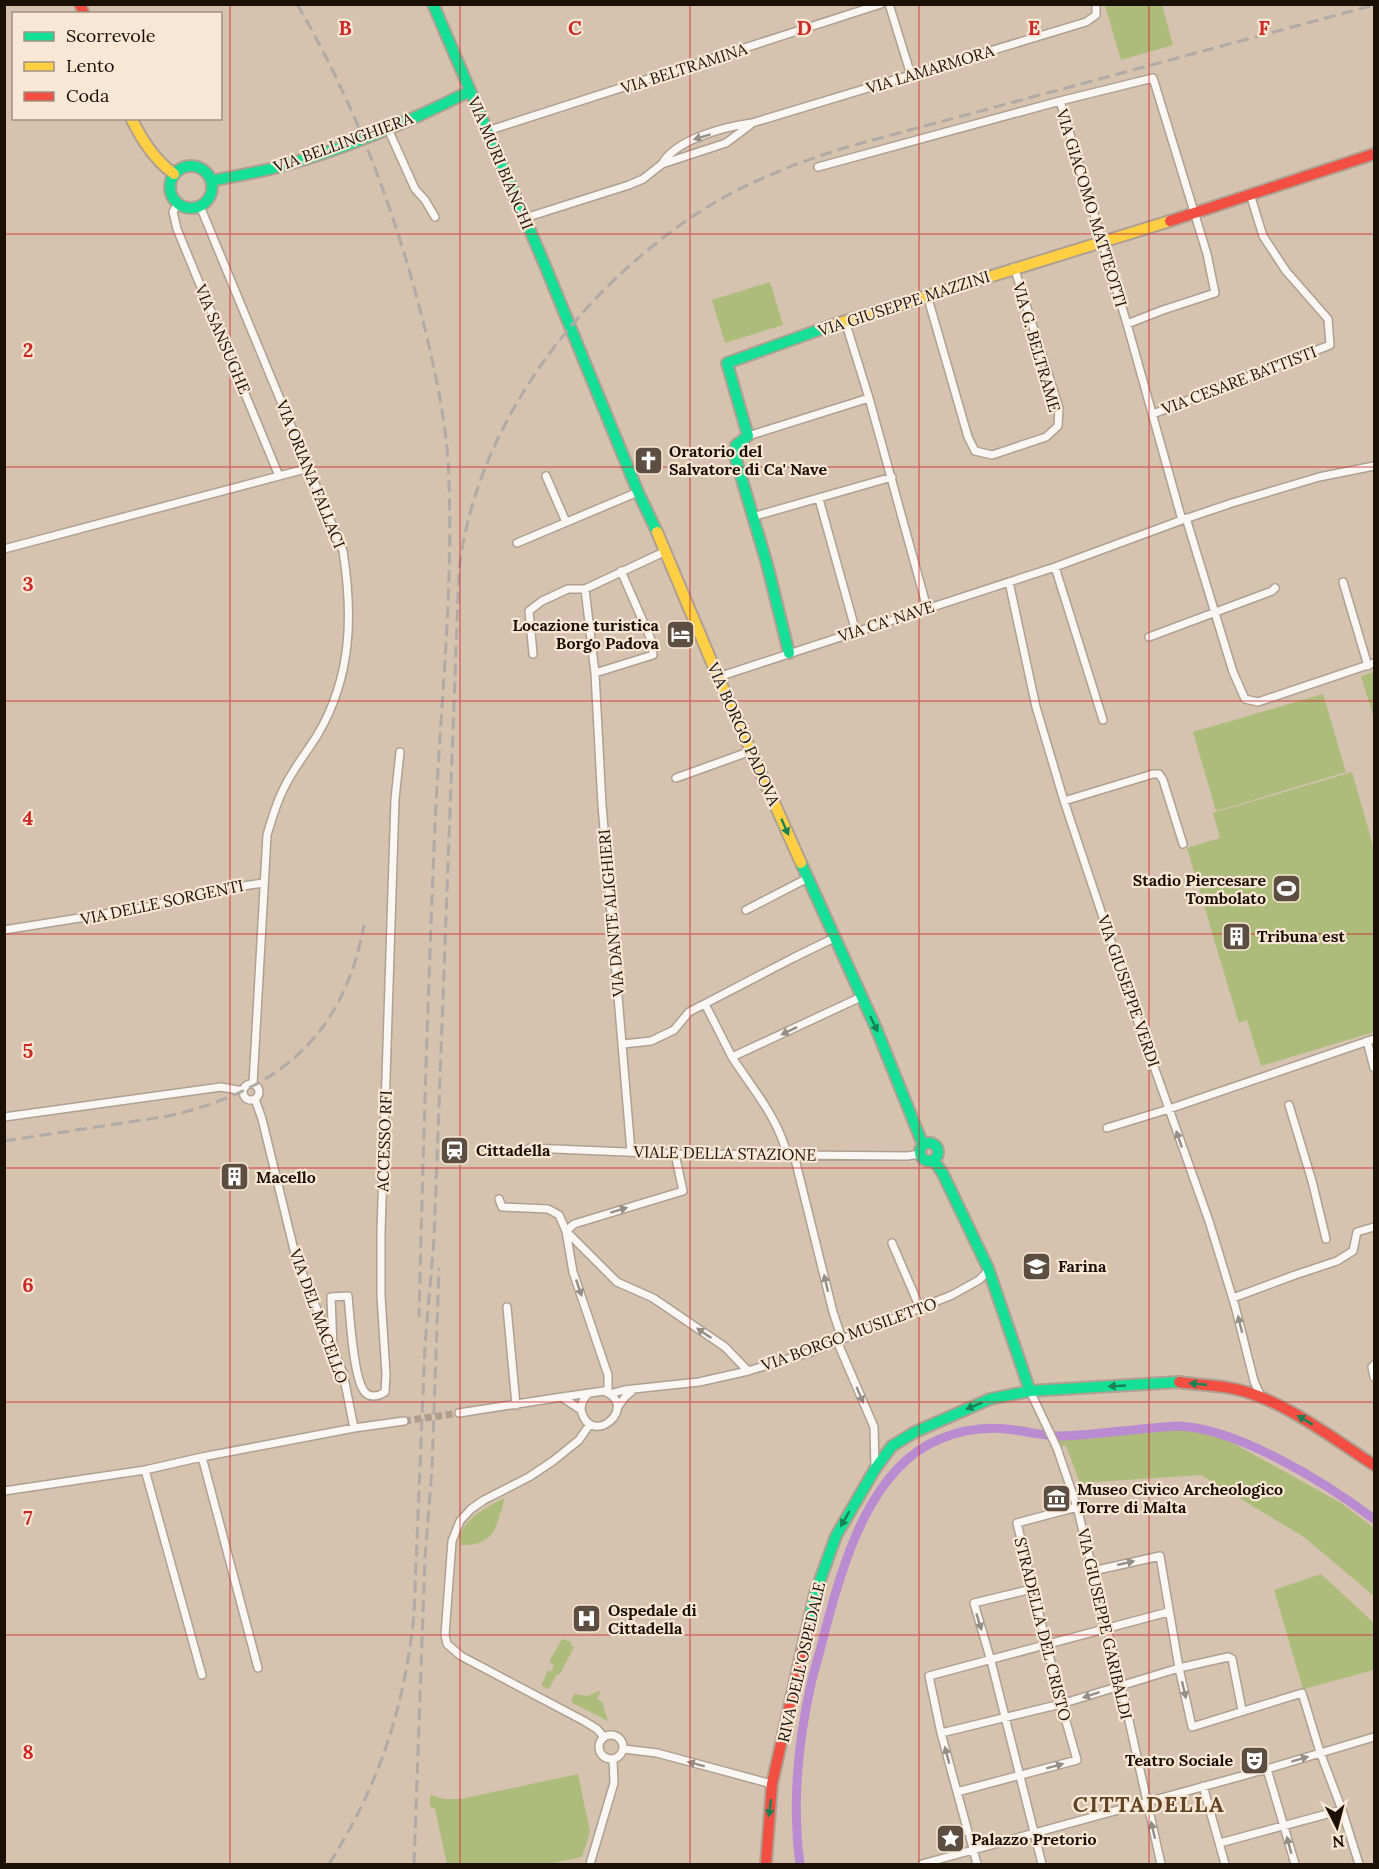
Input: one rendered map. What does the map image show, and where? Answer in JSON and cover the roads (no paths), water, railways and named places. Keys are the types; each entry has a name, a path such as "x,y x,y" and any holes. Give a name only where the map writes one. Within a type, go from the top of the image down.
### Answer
{"street":[{"name":"VIA MURI BIANCHI","path":"434,4 567,322"},
{"name":"VIA BELTRAMINA","path":"487,131 881,4"},
{"path":"889,4 911,75"},
{"name":"VIA LAMARMORA","path":"662,164 667,155 684,143 1086,22 1096,15 1096,4"},
{"path":"1060,101 1153,78 1207,254 1215,293 1127,324"},
{"name":"VIA BELLINGHIERA","path":"211,181 280,167 388,129 470,91"},
{"name":"VIA GIACOMO MATTEOTTI","path":"818,167 1060,101 1184,519 1237,684 1245,699 1258,702 1371,664"},
{"path":"132,120 154,156 174,174"},
{"name":"VIA LAMARMORA","path":"525,218 629,185 643,179 662,164 719,146 752,123"},
{"path":"388,129 415,189 435,217"},
{"name":"VIA GIUSEPPE MAZZINI","path":"748,436 727,363 845,321 1014,267 1103,242 1374,154"},
{"path":"186,166 195,166 207,173 211,181 210,195 200,206 184,207 172,197 170,181 174,174 186,166"},
{"name":"VIA CESARE BATTISTI","path":"1153,414 1330,345 1328,319 1286,271 1263,236 1250,194"},
{"name":"VIA SANSUGHE","path":"178,203 173,212 177,229 279,476"},
{"name":"VIA ORIANA FALLACI","path":"200,206 343,551 349,585 350,630 340,680 329,712 274,809 267,836 263,883"},
{"name":"VIA G. BELTRAME","path":"927,295 968,437 975,450 992,455 1014,448 1046,437 1058,426 1059,408 1014,267"},
{"path":"845,321 870,398 927,608"},
{"name":"VIA BORGO PADOVA","path":"567,322 638,492 666,550 718,678 876,1028 922,1149 929,1143 935,1145 937,1155 933,1160 942,1172 995,1290 1030,1391"},
{"path":"789,653 735,456 736,445 748,436 870,398"},
{"name":"VIA CA' NAVE","path":"718,678 1055,567 1184,519 1290,485 1374,466"},
{"path":"4,549 309,468"},
{"path":"546,476 566,522"},
{"path":"752,517 892,477"},
{"path":"516,543 638,492"},
{"path":"819,499 856,632"},
{"path":"533,654 529,611 542,601 568,589 585,589 666,550"},
{"path":"1055,567 1102,720"},
{"path":"595,674 653,655 652,642 621,571"},
{"name":"VIA GIUSEPPE VERDI","path":"1009,582 1036,706 1064,801 1209,1221 1233,1298 1254,1381 1261,1397"},
{"path":"1343,582 1371,664"},
{"path":"1149,637 1275,588"},
{"name":"VIA DANTE ALIGHIERI","path":"585,589 595,674 602,805 631,1152"},
{"name":"ACCESSO RFI","path":"333,1349 331,1298 332,1296 348,1296 360,1383 369,1396 385,1392 381,1221 395,799 400,752"},
{"path":"676,778 751,752"},
{"path":"1064,801 1159,774 1163,780 1183,844"},
{"path":"746,910 808,878"},
{"name":"VIA DELLE SORGENTI","path":"4,930 148,908 198,893 263,883 253,1084"},
{"path":"622,1044 651,1041 674,1030 689,1012 834,938"},
{"path":"732,1057 861,997"},
{"path":"705,1004 732,1057 769,1113 791,1155 840,1340 874,1427 875,1469"},
{"path":"1107,1128 1371,1040 1374,1068"},
{"path":"243,1091 246,1086 253,1084"},
{"name":"VIA DEL MACELLO","path":"253,1084 259,1090 255,1099 296,1258 343,1373 354,1428"},
{"path":"4,1117 220,1087 243,1091"},
{"path":"243,1091 246,1098 255,1099"},
{"path":"1289,1105 1312,1181 1326,1239"},
{"name":"VIALE DELLA STAZIONE","path":"530,1149 675,1154 907,1156 922,1149"},
{"path":"922,1149 926,1160 933,1160"},
{"path":"566,1231 574,1224 683,1191 675,1154"},
{"path":"499,1199 502,1208 548,1209 559,1215 566,1231 573,1272 608,1375 609,1393"},
{"path":"1233,1298 1337,1261 1353,1251 1357,1232 1374,1227"},
{"path":"566,1231 617,1282 653,1298 725,1347 748,1371"},
{"path":"892,1243 920,1308"},
{"name":"VIA BORGO MUSILETTO","path":"609,1393 699,1382 748,1371 840,1340 952,1295 979,1280 985,1268"},
{"path":"507,1307 516,1405"},
{"path":"1374,1365 1372,1367 1374,1377"},
{"name":"RIVA DELL'OSPEDALE","path":"766,1864 772,1784 815,1594 836,1536 875,1469 892,1446 915,1432 990,1399 1030,1391 1175,1382 1235,1389 1261,1397 1308,1422 1374,1465"},
{"path":"562,1397 581,1410 590,1424 601,1426 610,1422 625,1397 634,1390"},
{"path":"459,1413 588,1394 595,1391 609,1393 614,1398 617,1408"},
{"name":"VIA GIUSEPPE GARIBALDI","path":"1030,1391 1057,1448 1077,1507 1121,1685 1161,1864"},
{"path":"581,1410 588,1394"},
{"path":"4,1491 145,1470 354,1428 404,1421"},
{"path":"590,1424 579,1440 553,1461 529,1477 484,1500 460,1521 452,1541 445,1635 447,1644 461,1656 584,1721 604,1737"},
{"path":"202,1457 258,1668"},
{"path":"145,1470 202,1675"},
{"name":"STRADELLA DEL CRISTO","path":"1020,1776 1077,1760 1017,1523 1077,1507"},
{"path":"1093,1571 1160,1556 1168,1612 1192,1727 1242,1710 1302,1694 1359,1864"},
{"path":"1032,1589 974,1604 991,1661 1042,1864"},
{"path":"977,1864 928,1676 1168,1612"},
{"path":"941,1732 1005,1719 1179,1668 1231,1657 1242,1710"},
{"path":"611,1735 623,1742 624,1749 620,1756 613,1760 606,1759 599,1747 604,1737 611,1735"},
{"path":"922,1864 1267,1769 1374,1737"},
{"path":"624,1749 657,1753 772,1784"},
{"path":"590,1864 614,1783 613,1760"},
{"path":"1267,1769 1294,1864"},
{"path":"957,1792 1020,1776"},
{"path":"1203,1786 1225,1864"},
{"path":"1220,1843 1342,1810"}],"waterway":[{"path":"800,1864 797,1819 800,1751 811,1684 832,1605 850,1549 877,1495 895,1472 916,1453 940,1439 987,1428 1060,1436 1178,1426 1202,1429 1254,1447 1307,1474 1374,1519"}],"tunnel":[{"path":"404,1421 459,1413"}],"railway":[{"path":"297,4 356,121 388,203 425,329 438,386 447,443 449,568 432,886 419,1317"},
{"path":"329,1864 362,1805 387,1744 404,1681 410,1648 414,1614 425,1345 434,1239 459,570 469,515 487,463 512,412 542,364 577,319 617,278 659,241 704,209 759,180 818,156 858,144 1374,5"},
{"path":"4,1141 169,1116 208,1105 242,1091 273,1074 300,1053 322,1028 340,999 354,965 364,925"},
{"path":"414,1864 425,1558 432,1468 439,1268"}],"place":[{"name":"Oratorio del Salvatore di Ca' Nave","path":"648,460"},
{"name":"Locazione turistica Borgo Padova","path":"680,634"},
{"name":"Stadio Piercesare Tombolato","path":"1287,889"},
{"name":"Tribuna est","path":"1236,936"},
{"name":"Cittadella","path":"455,1150"},
{"name":"Macello","path":"235,1177"},
{"name":"Farina","path":"1037,1266"},
{"name":"Museo Civico Archeologico Torre di Malta","path":"1056,1498"},
{"name":"Ospedale di Cittadella","path":"587,1619"},
{"name":"Teatro Sociale","path":"1254,1760"},
{"name":"Palazzo Pretorio","path":"950,1839"}],"district":[{"name":"CITTADELLA","path":"1149,1804"}]}
